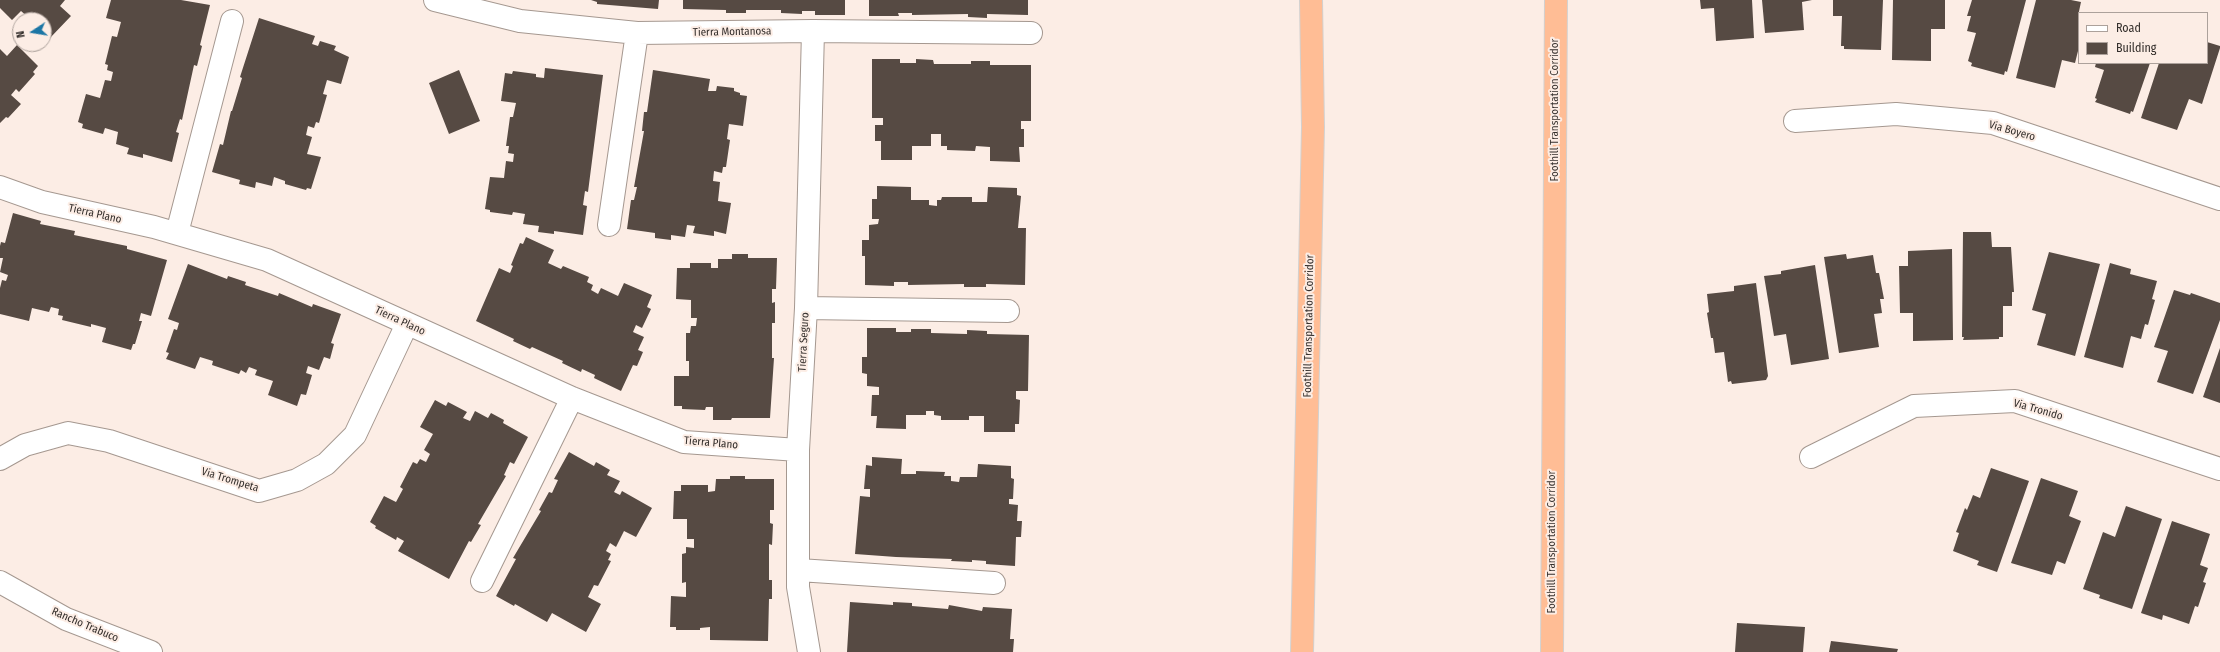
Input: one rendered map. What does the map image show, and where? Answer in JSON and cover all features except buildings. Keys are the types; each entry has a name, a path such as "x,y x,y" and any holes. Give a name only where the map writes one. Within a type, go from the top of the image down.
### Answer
{"highway":[{"name":"Foothill Transportation Corridor","path":"1302,652 1313,135 1311,0"},
{"name":"Foothill Transportation Corridor","path":"1552,652 1556,0"}],"street":[{"name":"Tierra Montanosa","path":"435,0 520,21 638,33 813,31 1031,33"},
{"path":"177,233 232,21"},
{"name":"Tierra Seguro","path":"809,652 798,586 798,450 806,308 813,31"},
{"path":"609,225 638,33"},
{"name":"Via Boyero","path":"1795,121 1896,114 1992,123 2220,199"},
{"name":"Tierra Plano","path":"0,187 42,202 177,233 268,260 572,398 684,442 798,450"},
{"path":"806,308 1008,311"},
{"name":"Via Trompeta","path":"0,459 25,444 68,433 109,441 259,491 297,480 326,464 355,435 407,324"},
{"path":"482,581 572,398"},
{"name":"Via Tronido","path":"1812,457 1914,406 2014,401 2220,468"},
{"path":"798,570 994,583"},
{"name":"Rancho Trabuco","path":"0,582 66,619 151,652"}]}
